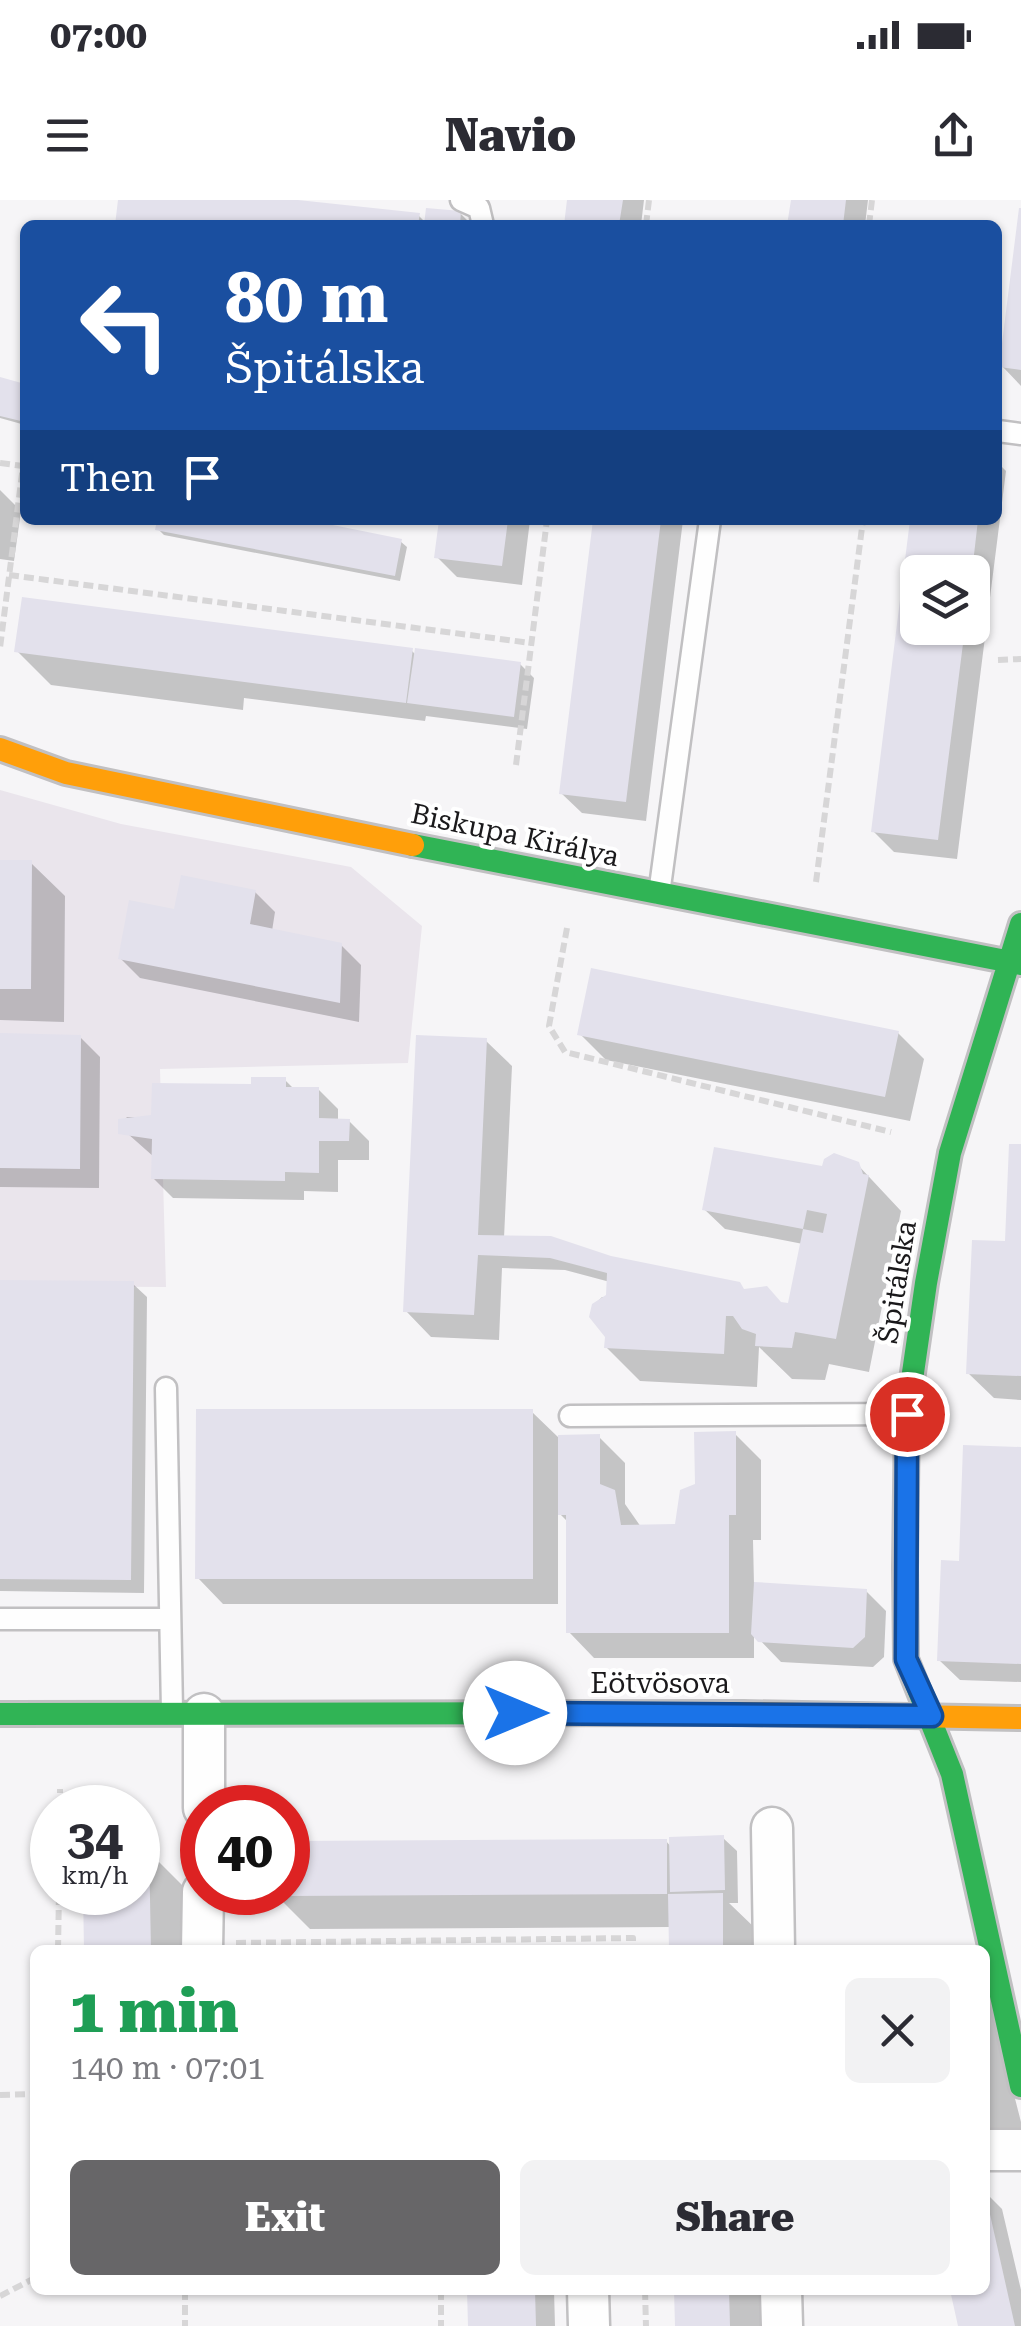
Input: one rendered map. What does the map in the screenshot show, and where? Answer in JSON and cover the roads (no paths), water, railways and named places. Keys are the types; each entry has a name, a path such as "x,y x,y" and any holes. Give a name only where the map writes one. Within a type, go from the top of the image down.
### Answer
{"street":[{"name":"Biskupa Királya","path":"0,749 66,772 658,896 1016,962"},
{"name":"Špitálska","path":"990,1945 952,1774 906,1659 907,1414 950,1153 1016,962 1021,924"},
{"name":"Eötvösova","path":"0,1714 1021,1718"},
{"path":"188,1714 200,1785"},
{"path":"772,1828 774,1945"},
{"path":"202,1945 203,1915"},
{"name":"Špitálska","path":"990,1946 1021,2086"},
{"path":"990,2150 1021,2150"},
{"path":"588,2295 589,2326"},
{"path":"780,2295 782,2326"}],"lane":[{"path":"461,200 479,208 482,220"},
{"path":"658,896 709,525"},
{"path":"166,1388 169,1619 188,1714"},
{"path":"570,1416 907,1414"},
{"path":"0,1619 169,1619"}]}
